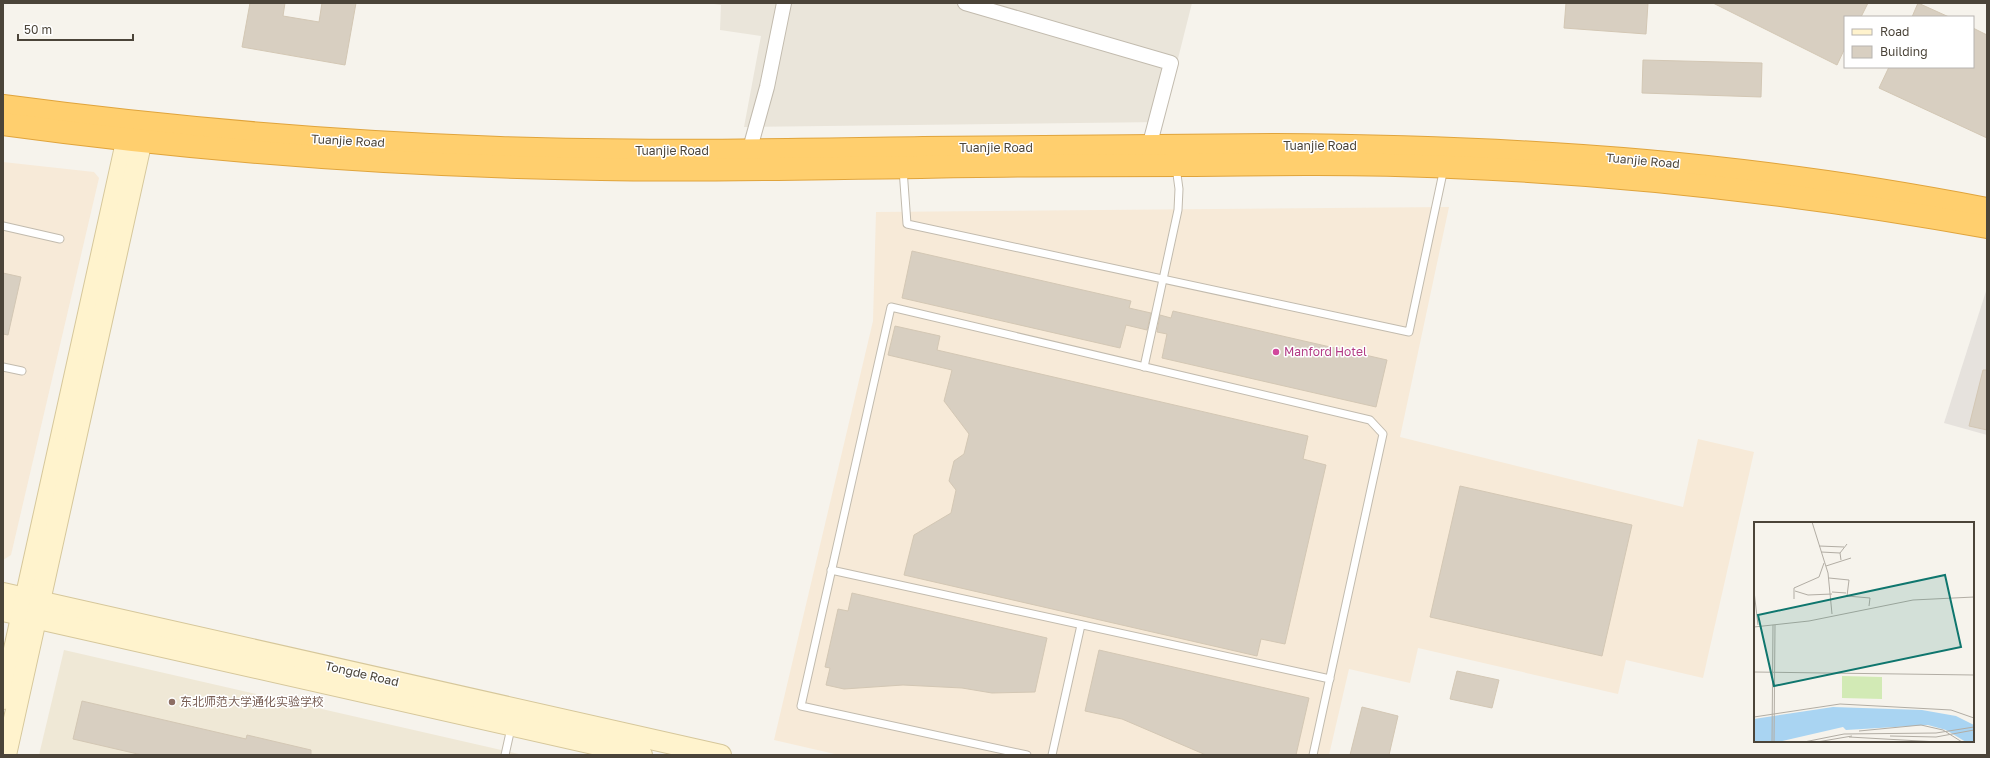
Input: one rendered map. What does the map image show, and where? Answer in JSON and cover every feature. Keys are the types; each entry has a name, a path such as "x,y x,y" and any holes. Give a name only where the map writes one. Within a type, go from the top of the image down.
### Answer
{"highway":[{"name":"Tuanjie Road","path":"3,106 136,132 309,157 508,167 705,170 1343,164 1444,166 1605,176 1764,192 1843,202 1987,227"},
{"name":"Tuanjie Road","path":"3,124 136,132 597,151 749,152 1149,146 1359,146 1450,148 1606,158 1766,174 1846,185 1987,209"}],"main road":[{"path":"3,699 136,132"},
{"name":"Tongde Road","path":"3,593 25,609 511,726 642,755"},
{"path":"6,755 25,609"},
{"name":"Tongde Road","path":"25,609 721,755"}],"street":[{"path":"749,152 767,87 784,3"},
{"path":"965,3 1171,63 1149,146"}],"lane":[{"path":"1144,367 1178,210 1179,189 1176,165"},
{"path":"902,167 907,224 1409,332 1444,166"},
{"path":"3,226 60,239"},
{"path":"1026,755 801,706 891,307 1370,420 1383,434 1313,755"},
{"path":"3,367 22,371"},
{"path":"831,570 1330,679"},
{"path":"1052,755 1081,624"},
{"path":"505,755 511,726"}],"shaded area":[{"path":"707,3 1192,3 1162,122 744,127 761,36 720,30 721,5"},
{"path":"3,162 94,172 99,178 11,555 3,560"},
{"path":"1449,207 1400,437 1683,507 1698,439 1754,452 1703,678 1626,660 1618,694 1418,648 1410,683 1349,669 1329,755 839,755 774,740 873,321 876,212"},
{"path":"1987,288 1987,435 1944,423"},
{"name":"东北师范大学通化实验学校","path":"64,650 523,755 39,755"}],"building":[{"path":"250,3 285,3 283,16 319,22 322,3 356,3 345,65 242,47"},
{"path":"1566,3 1648,3 1646,34 1564,28"},
{"path":"1713,3 1868,3 1862,16 1844,16 1844,50 1837,65"},
{"path":"1918,3 1947,16 1912,16"},
{"path":"1974,28 1987,35 1987,138 1879,88 1889,68 1974,68"},
{"path":"1643,60 1762,63 1761,97 1642,93"},
{"path":"912,251 1131,301 1129,308 1151,313 1147,330 1126,325 1120,348 902,298"},
{"path":"3,273 21,277 8,335 3,334"},
{"path":"1173,311 1387,360 1376,407 1162,358 1167,334 1157,332 1160,315 1171,318"},
{"path":"895,326 940,336 937,350 1308,436 1303,459 1326,465 1285,644 1261,639 1257,656 904,575 914,535 951,513 956,490 949,481 954,461 964,454 969,434 944,401 952,370 888,355"},
{"path":"1983,370 1987,370 1987,430 1969,426"},
{"path":"1460,486 1632,525 1602,656 1430,617"},
{"path":"852,593 1047,638 1035,692 992,693 962,688 903,685 844,689 826,685 830,668 825,667 838,609 848,611"},
{"path":"1099,650 1309,698 1296,755 1206,755 1122,719 1085,711"},
{"path":"1457,671 1499,680 1492,708 1450,699"},
{"path":"82,701 246,739 247,735 311,750 311,755 142,755 73,739"},
{"path":"1362,707 1398,716 1389,755 1350,755"}],"place":[{"name":"Manford Hotel","path":"1276,352"},
{"name":"东北师范大学通化实验学校","path":"172,702"}]}
